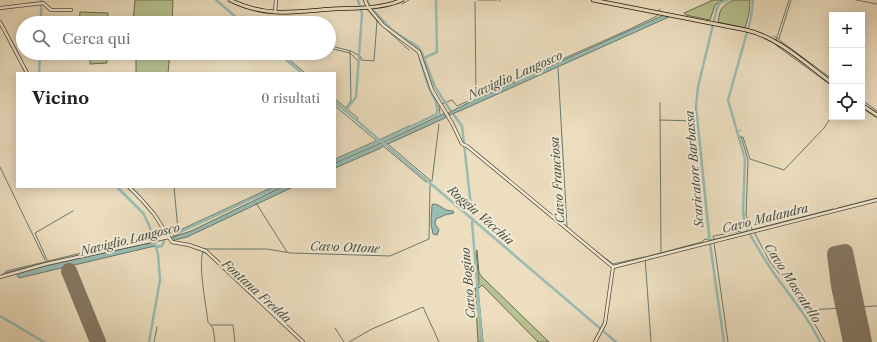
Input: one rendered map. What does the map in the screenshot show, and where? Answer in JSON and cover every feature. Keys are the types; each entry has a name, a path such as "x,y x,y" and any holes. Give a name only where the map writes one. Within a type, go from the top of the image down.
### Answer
{"main road":[{"path":"230,0 249,7 275,12 368,7 395,3 402,0"},
{"path":"593,0 763,34 829,81"},
{"path":"865,107 877,115"}],"street":[{"path":"275,12 276,0"},
{"path":"365,0 368,7 388,30 416,49 422,59 432,90 463,145 467,146 613,267"},
{"path":"0,8 41,3 51,10 71,10"},
{"path":"0,22 16,52"},
{"path":"20,60 26,72"},
{"path":"130,188 146,204 174,243 189,245 206,251 303,342"},
{"path":"613,267 877,200"},
{"path":"0,276 154,239 169,237"},
{"path":"595,342 605,323 613,267"}],"green space":[{"path":"135,0 173,0 172,16 134,16"},
{"path":"713,0 723,0 715,5 710,20 686,15 684,13"},
{"path":"734,0 750,0 749,14 745,28 718,22 722,8"},
{"path":"80,12 108,13 108,16 80,16"},
{"path":"90,60 107,60 107,63 90,64"},
{"path":"136,60 169,60 168,72 136,72"},
{"path":"477,250 479,273 482,277 549,342 538,342 482,285 478,289 483,342 478,342 475,288 478,288 479,282"}],"water":[{"path":"664,15 671,16 462,110 447,116 446,114 470,102"},
{"path":"443,114 446,116 445,118 390,143 386,144 384,142"},
{"path":"381,143 383,146 336,168 336,163"},
{"path":"280,188 291,188 187,237 171,241 170,238 191,231"},
{"path":"433,204 446,210 453,211 454,213 436,219 435,224 439,230 437,235 433,234 431,224"},
{"path":"154,242 155,246 19,278 16,274 49,265"}],"waterway":[{"path":"41,0 41,16"},
{"name":"Roggia Vecchia","path":"216,0 235,16"},
{"path":"345,111 356,97 362,14 358,0"},
{"name":"Cavo Bogino","path":"367,0 369,4"},
{"path":"402,4 409,0"},
{"path":"383,140 437,114 436,102 429,87 420,60 437,52 436,0"},
{"path":"478,0 497,0"},
{"name":"Scaricatore Barbassa","path":"724,342 710,244 696,107 698,87 717,8 720,3 728,0"},
{"name":"Cavo Moscatello","path":"753,0 751,18 728,100 745,159 743,211 745,225 767,263 805,316 820,342"},
{"path":"776,40 789,0"},
{"path":"779,39 791,0"},
{"path":"856,0 877,4"},
{"name":"Naviglio Langosco","path":"475,2 476,97"},
{"name":"Cavo Bogino","path":"367,9 377,21 409,50"},
{"name":"Cavo Bogino","path":"373,10 392,30 418,47 422,53 435,87 450,110"},
{"name":"Cavo Ottone","path":"440,114 439,105 452,100 457,106 630,29 658,15"},
{"path":"336,47 351,51 361,57 361,60 374,61 377,21"},
{"path":"774,36 829,77"},
{"path":"775,43 829,84"},
{"path":"336,50 350,53 359,62"},
{"path":"346,107 351,101 350,51"},
{"path":"39,72 40,60"},
{"name":"Roggia Vecchia","path":"286,60 301,72"},
{"name":"Roggia Vecchia","path":"290,60 304,72"},
{"name":"Cavo Franciosa","path":"558,68 567,227"},
{"name":"Roggia Vecchia","path":"336,100 358,118 357,120"},
{"path":"865,102 877,111"},
{"name":"Roggia Vecchia","path":"336,103 616,342"},
{"path":"660,103 661,252"},
{"name":"Roggia Vecchia","path":"336,107 378,142"},
{"path":"865,110 877,118"},
{"name":"Cavo Bogino","path":"454,115 462,126 472,215"},
{"path":"660,120 697,121"},
{"path":"739,138 743,137 750,159 784,170 824,128 829,120"},
{"name":"Cavo Ottone","path":"432,181 439,124"},
{"path":"379,140 409,126 415,125"},
{"name":"Cavo Moscatello","path":"741,136 748,160 746,215 752,229"},
{"name":"Roggia Vecchia","path":"383,140 430,180 430,183"},
{"path":"336,159 376,141"},
{"name":"Roggia Vecchia","path":"379,146 389,141"},
{"path":"336,161 379,142"},
{"name":"Roggia Vecchia","path":"382,145 426,182"},
{"path":"0,167 45,260"},
{"name":"Cavo Ottone","path":"205,249 267,249 291,253 390,256 429,239 430,185"},
{"name":"Naviglio Langosco","path":"118,188 143,213 149,225 158,254 160,280 149,342"},
{"name":"Naviglio Langosco","path":"174,188 178,230 180,230 179,234 174,236 174,238"},
{"name":"Naviglio Langosco","path":"180,230 271,188"},
{"name":"Naviglio Langosco","path":"180,232 275,188"},
{"name":"Cavo Malandra","path":"838,208 877,198"},
{"name":"Cavo Ottone","path":"256,203 287,252"},
{"name":"Cavo Malandra","path":"651,342 645,257 702,242 705,239 713,240 833,209"},
{"path":"47,260 35,233 73,211"},
{"name":"Cavo Bogino","path":"472,222 482,342"},
{"name":"Cavo Malandra","path":"714,239 713,236 741,231"},
{"path":"754,232 770,262 803,303 825,342"},
{"name":"Naviglio Langosco","path":"156,237 173,234 173,236"},
{"name":"Naviglio Langosco","path":"76,256 151,238"},
{"name":"Naviglio Langosco","path":"156,247 162,246 164,241"},
{"name":"Cavo Franciosa","path":"584,242 613,264 644,257"},
{"path":"714,243 728,342"},
{"name":"Naviglio Langosco","path":"2,275 7,271 90,251"},
{"path":"203,251 201,266 204,296 208,322 213,328 215,342"},
{"name":"Fontana Fredda","path":"203,252 209,255"},
{"name":"Fontana Fredda","path":"211,254 239,280"},
{"path":"4,275 5,273 48,261"},
{"path":"48,262 54,261"},
{"name":"Fontana Fredda","path":"266,306 305,342"},
{"path":"858,307 877,306"},
{"path":"349,342 372,329 423,307 439,342"},
{"path":"807,310 844,308"},
{"path":"0,316 44,342"},
{"path":"211,325 233,325 235,342"},
{"path":"154,342 157,327"},
{"path":"335,328 344,342"}],"runway":[{"path":"851,342 839,286 835,254 845,252 864,342"},
{"path":"69,271 98,342"}]}
